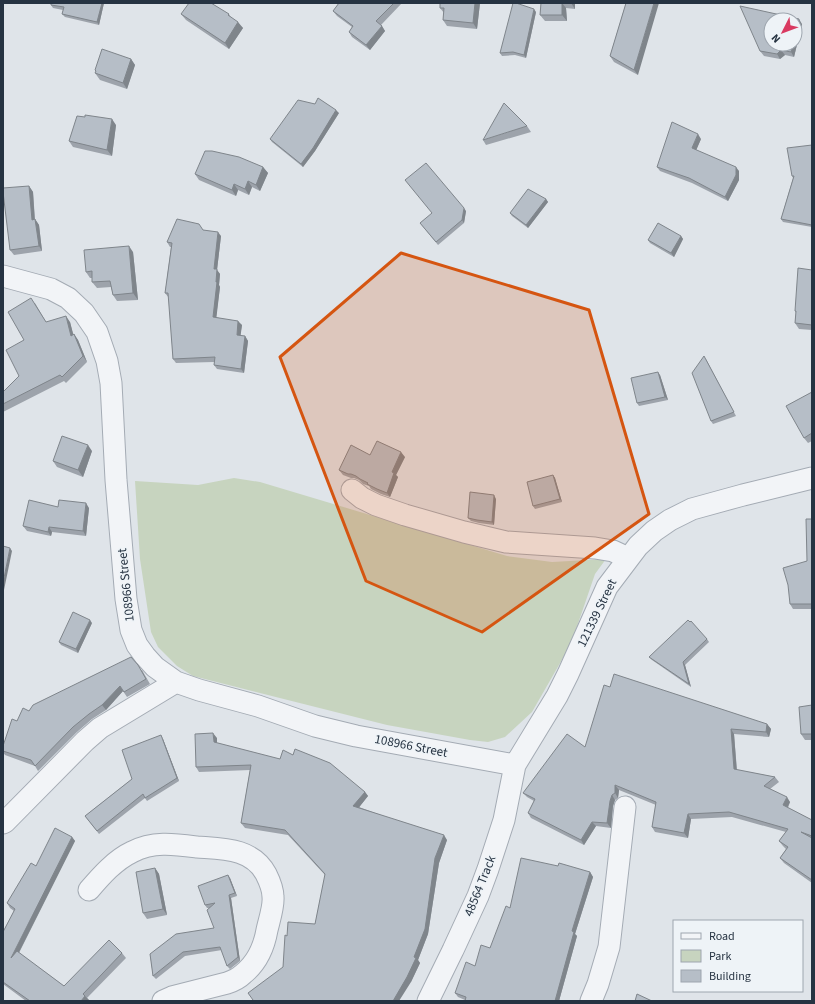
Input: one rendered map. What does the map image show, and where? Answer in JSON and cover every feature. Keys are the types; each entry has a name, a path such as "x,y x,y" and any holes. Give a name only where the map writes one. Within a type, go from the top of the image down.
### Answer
{"street":[{"name":"108966 Street","path":"3,276 50,289 68,298 84,313 97,332 107,361 111,383 116,480 126,599 131,630 137,645 155,667 176,682 199,690 258,706 315,726 356,736 515,765"},
{"name":"121339 Street","path":"515,765 557,696 607,587 638,546 654,531 670,520 692,509 812,478"},
{"path":"352,490 362,498 376,505 464,532 506,542 595,548 613,551 628,558"},
{"path":"3,823 85,741 100,728 176,682"},
{"name":"48564 Track","path":"428,1001 478,896 488,869 504,820 515,765"},
{"path":"591,1001 598,984 609,947 625,807"},
{"path":"89,890 116,862 131,852 145,846 165,844 233,850 247,855 255,860 263,869 271,884 273,898 265,943 259,955 243,974 227,983 172,997 163,1001"}],"highlighted area":[{"path":"401,253 589,310 649,514 482,632 366,581 280,357"}],"green space":[{"path":"234,478 260,482 507,556 552,562 606,559 595,574 571,644 532,712 505,737 488,742 387,725 193,676 177,666 158,647 151,632 140,559 135,481 198,485"}],"building":[{"path":"51,3 102,3 97,22 62,14 64,7 51,5"},
{"path":"189,3 211,3 229,14 228,15 238,22 225,43 181,14"},
{"path":"339,3 394,3 376,21 382,26 366,45 349,32 353,26 333,11"},
{"path":"440,3 475,3 473,23 443,20 444,8 440,8"},
{"path":"513,3 534,9 524,55 513,52 500,53"},
{"path":"541,3 562,3 562,15 540,15"},
{"path":"626,3 654,3 634,70 610,56"},
{"path":"740,6 767,12 763,12 763,52 760,51"},
{"path":"102,49 131,59 123,83 95,73"},
{"path":"766,52 779,52 777,54"},
{"path":"318,98 336,110 313,148 301,164 270,139 298,100 315,104"},
{"path":"504,103 527,126 483,140"},
{"path":"85,115 112,119 107,150 69,141 77,116 85,117"},
{"path":"672,122 698,134 692,148 736,167 736,175 725,197 689,178 657,167"},
{"path":"812,145 812,225 781,219 794,176 792,176 787,148"},
{"path":"205,151 212,151 239,157 263,167 256,185 248,181 245,189 234,184 232,190 195,174"},
{"path":"426,163 464,208 462,220 436,242 420,223 432,213 405,180"},
{"path":"29,186 32,220 35,219 39,246 10,250 3,188"},
{"path":"528,189 546,199 526,225 510,213"},
{"path":"177,219 199,224 203,230 218,232 214,269 217,269 217,282 213,317 238,321 237,335 245,336 241,369 214,365 215,357 173,359 168,293 165,293 172,243 167,242"},
{"path":"658,223 681,236 671,253 648,240"},
{"path":"129,246 133,293 113,295 110,281 92,282 92,271 86,272 84,250"},
{"path":"798,268 812,270 812,325 795,323"},
{"path":"31,298 46,322 66,316 71,336 74,334 83,356 62,377 60,375 3,404 3,392 19,376 6,350 24,340 8,312"},
{"path":"704,356 734,412 711,421 692,373"},
{"path":"658,372 665,397 637,403 631,378"},
{"path":"812,392 812,433 804,438 786,406"},
{"path":"62,436 88,445 78,470 53,461"},
{"path":"377,441 401,452 392,472 394,473 387,493 367,484 368,483 356,476 339,470 351,445 370,455"},
{"path":"553,475 560,499 533,506 527,482"},
{"path":"470,492 494,495 492,522 468,518"},
{"path":"29,500 58,507 59,500 86,503 83,531 49,527 48,532 23,526"},
{"path":"806,519 812,519 812,604 790,604 788,585 783,568 807,561"},
{"path":"3,546 10,548 3,583"},
{"path":"73,612 90,620 76,649 59,642"},
{"path":"688,620 690,622 691,621 707,639 683,662 689,684 649,657"},
{"path":"131,657 138,665 146,679 124,692 120,686 102,705 73,727 35,766 31,760 3,751 3,746 12,719 17,721 23,708 29,711 33,705"},
{"path":"614,674 767,724 766,732 731,729 734,769 775,777 764,786 787,797 783,805 812,820 812,836 801,832 812,838 812,880 780,858 788,847 779,841 788,829 729,812 688,814 684,833 652,827 656,802 615,785 615,793 612,795 610,801 607,823 592,822 581,840 528,813 535,799 523,793 567,734 585,747 604,685 610,687"},
{"path":"812,705 812,734 801,734 799,707"},
{"path":"213,733 214,742 280,759 283,750 293,755 295,749 330,763 365,792 353,806 444,835 435,858 425,929 414,957 416,958 393,1001 251,1001 253,1000 248,993 283,967 285,935 287,936 288,922 315,924 325,874 285,830 241,823 251,765 196,767 195,734"},
{"path":"161,735 177,778 145,798 143,794 97,831 85,816 132,779 122,750"},
{"path":"55,828 72,837 11,958 17,951 64,986 109,940 122,953 83,994 85,996 81,1001 30,1001 3,982 3,932 15,909 7,903 31,863 36,866"},
{"path":"521,858 558,866 559,863 590,872 572,931 574,932 555,1001 465,1001 466,997 455,993 466,962 475,966 481,945 490,948 506,906 510,908"},
{"path":"155,868 163,909 143,913 136,872"},
{"path":"228,875 235,893 229,895 238,957 227,966 220,947 183,952 153,976 150,954 176,934 214,928 207,910 215,903 205,905 198,886"},
{"path":"637,994 652,1001 635,1001"}]}
